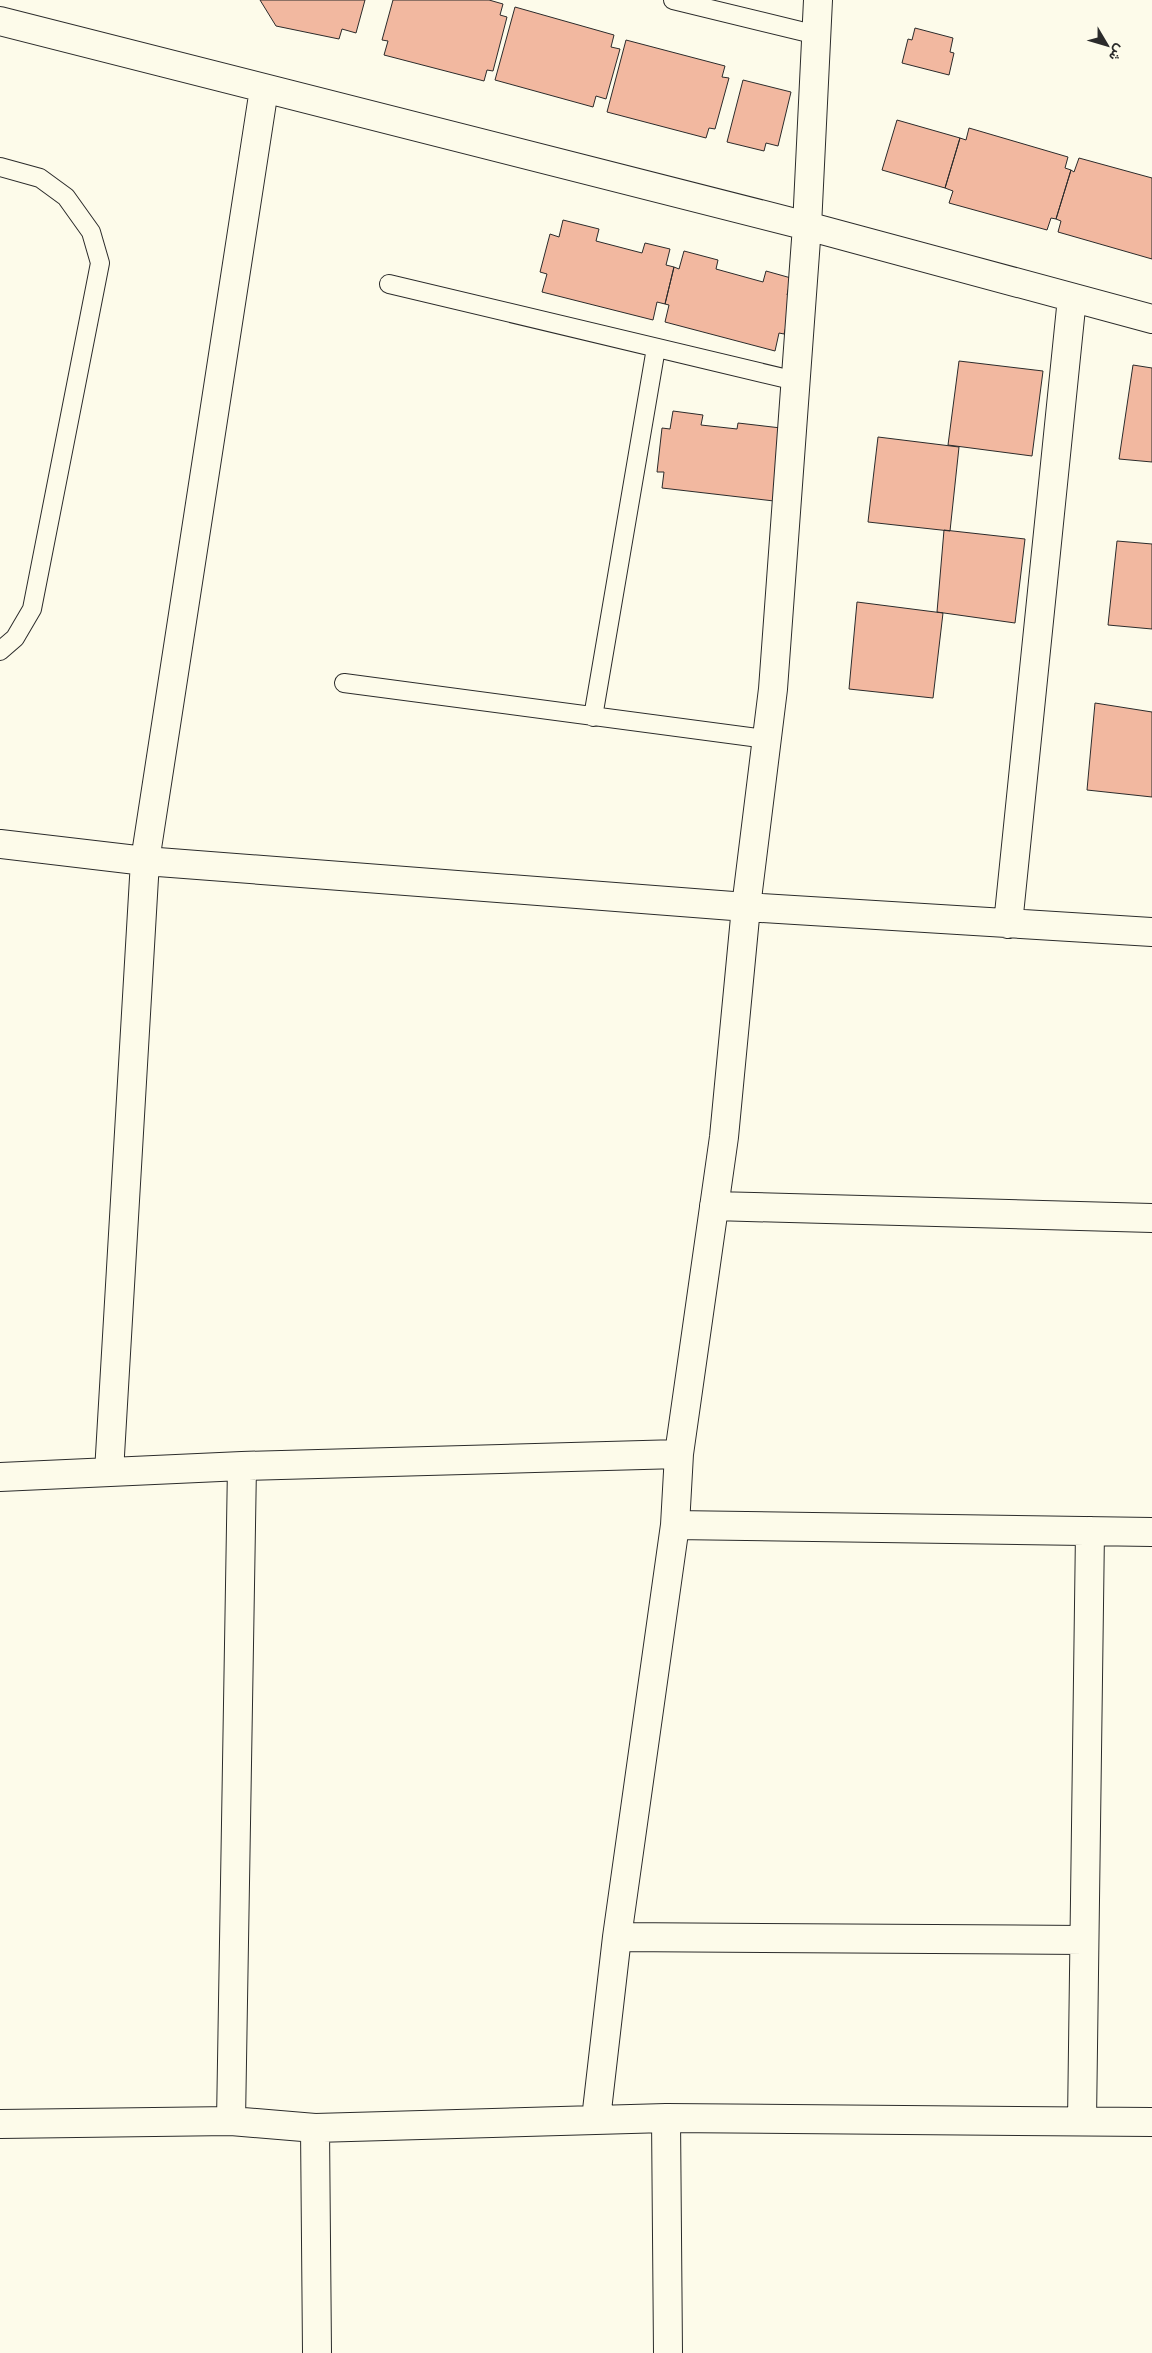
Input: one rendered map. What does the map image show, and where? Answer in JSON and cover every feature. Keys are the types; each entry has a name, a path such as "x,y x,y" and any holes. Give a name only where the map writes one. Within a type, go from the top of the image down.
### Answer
{"street":[{"path":"596,2119 617,1937 675,1525 679,1454 724,1138 746,907 773,688 807,226 818,0"},
{"path":"0,21 807,226 1152,320"},
{"path":"109,1472 145,861 264,89"},
{"path":"1008,924 1072,298"},
{"path":"0,844 145,861 746,907 1152,932"},
{"path":"714,1206 1152,1218"},
{"path":"0,1477 242,1466 679,1454"},
{"path":"231,2121 242,1466"},
{"path":"675,1525 1152,1532"},
{"path":"1082,2122 1090,1532"},
{"path":"617,1937 1084,1940"},
{"path":"0,2124 231,2121 315,2128 666,2118 1152,2122"},
{"path":"666,2118 668,2353"},
{"path":"315,2128 317,2353"}],"lane":[{"path":"673,0 816,35"},
{"path":"0,167 40,178 66,197 91,232 100,264 32,608 15,638 0,651"},
{"path":"390,284 796,381"},
{"path":"593,717 656,348"},
{"path":"344,683 766,739"}],"building":[{"path":"260,0 365,0 356,33 342,29 339,39 276,26"},
{"path":"393,0 489,0 503,4 500,15 507,17 493,71 487,70 484,81 384,55 388,41 382,40"},
{"path":"515,7 614,35 611,47 620,49 606,99 596,96 593,107 495,80"},
{"path":"915,28 953,38 950,52 954,53 949,75 902,63 908,39 912,40"},
{"path":"626,40 725,66 722,77 729,78 715,129 709,128 706,138 607,112"},
{"path":"743,80 791,92 778,146 766,143 764,151 727,142"},
{"path":"897,120 960,138 945,188 882,170"},
{"path":"969,128 1068,157 1065,168 1071,170 1056,219 1051,218 1047,230 949,203 953,191 945,188 960,138 966,140"},
{"path":"1079,158 1152,178 1152,259 1058,232 1061,221 1056,219 1071,170 1074,172"},
{"path":"563,220 599,229 596,241 642,253 645,243 670,249 666,265 674,267 665,304 657,302 653,320 542,292 547,274 540,272 550,234 559,237"},
{"path":"684,251 718,260 716,269 763,282 766,271 791,278 787,295 794,297 784,334 779,333 775,351 665,322 669,305 665,304 674,267 679,269"},
{"path":"959,361 1043,371 1032,456 948,445"},
{"path":"1133,365 1152,368 1152,462 1119,459"},
{"path":"673,411 703,415 701,425 737,429 738,423 781,428 774,501 662,488 664,472 657,472 662,428 670,429"},
{"path":"878,437 959,447 950,531 868,522"},
{"path":"944,530 1025,539 1015,623 937,612"},
{"path":"1117,541 1152,544 1152,629 1108,625"},
{"path":"857,602 943,613 933,698 849,689"},
{"path":"1095,703 1152,712 1152,797 1087,790"}]}
